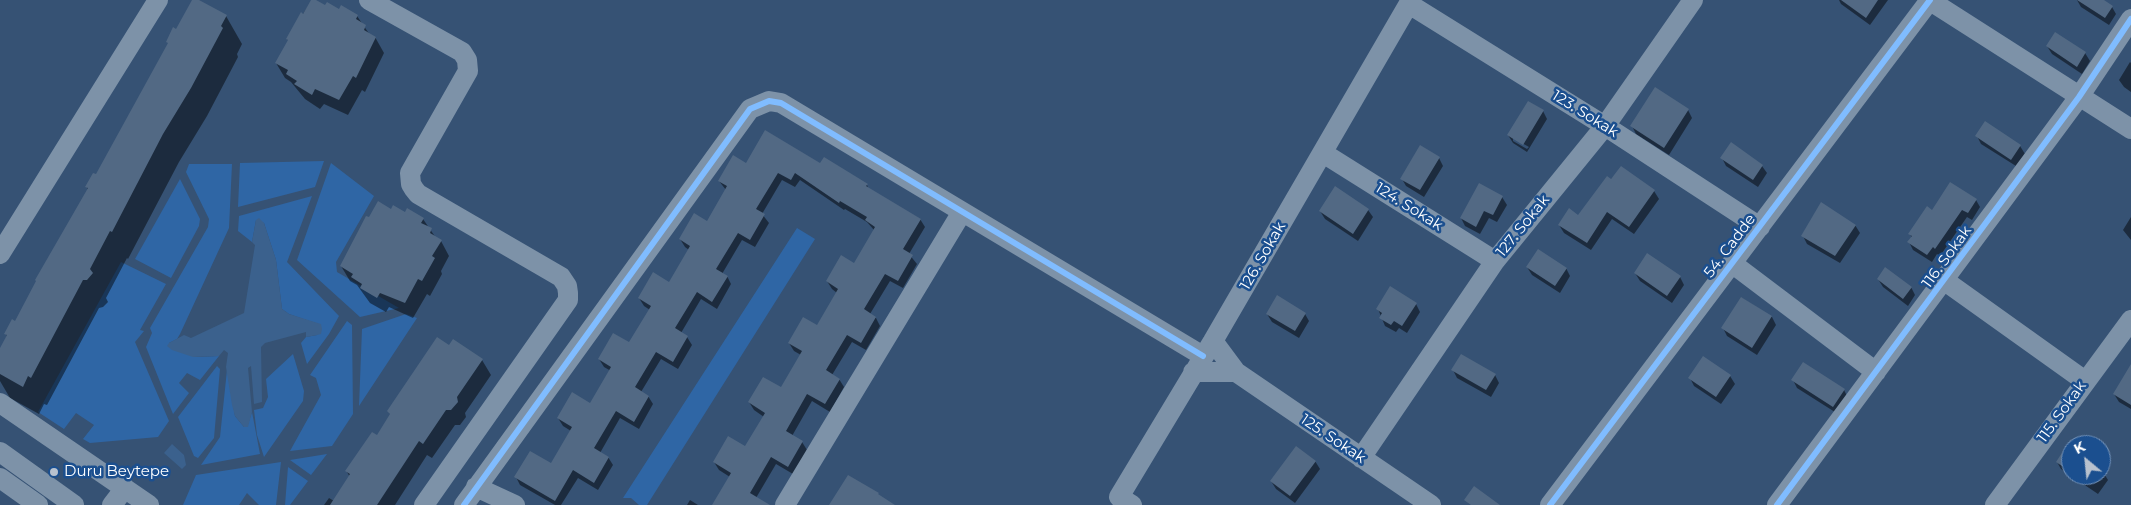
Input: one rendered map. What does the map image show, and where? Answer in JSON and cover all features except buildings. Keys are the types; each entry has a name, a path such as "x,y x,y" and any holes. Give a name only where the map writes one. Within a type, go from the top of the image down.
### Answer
{"street":[{"path":"0,254 158,0"},
{"path":"369,0 462,52 467,60 468,72 410,173 411,184 414,189 418,194 561,277 567,286 568,293 568,300 424,505"},
{"name":"127. Sokak","path":"1361,458 1495,261 1605,126 1693,0"},
{"path":"1929,0 2131,129"},
{"name":"54. Cadde","path":"1550,505 1733,264 1929,0"},
{"name":"123. Sokak","path":"1410,2 1760,227"},
{"name":"126. Sokak","path":"1122,502 1203,356 1410,2"},
{"name":"116. Sokak","path":"1777,505 2079,97 2131,19"},
{"path":"464,505 750,109 768,101 781,103 1203,356 1236,372"},
{"name":"124. Sokak","path":"1323,153 1495,261"},
{"path":"785,505 962,212"},
{"path":"1733,264 1876,372"},
{"path":"1944,281 2085,381"},
{"name":"115. Sokak","path":"1995,505 2131,320"},
{"name":"125. Sokak","path":"1203,356 1236,372 1431,505"},
{"path":"0,403 149,505"},
{"path":"0,452 74,505"},
{"path":"0,478 38,505"},
{"path":"476,487 515,505"},
{"path":"112,505 125,488"}],"shaded area":[{"path":"324,161 315,187 238,207 240,163"},
{"path":"331,163 374,196 336,262 337,272 399,308 360,317 297,260"},
{"path":"189,164 232,164 229,228 180,334 177,339 169,343 196,357 219,356 200,380 187,373 179,383 189,393 173,414 146,347 152,333 150,328 208,227 209,219 186,172"},
{"path":"180,179 200,219 199,226 171,278 135,259"},
{"path":"312,196 287,262 339,316 329,334 307,364 301,343 306,337 317,335 321,325 289,314 282,309 276,260 264,223 256,220 252,242 238,231 239,216"},
{"path":"259,218 264,223 276,260 282,309 289,314 321,324 322,329 321,334 306,337 306,332 265,343 261,347 262,402 254,404 251,366 248,368 252,412 248,427 244,427 235,416 232,405 226,367 228,353 224,350 219,356 193,357 172,350 167,346 184,335 191,338 244,313 255,245 252,242 256,220"},
{"path":"797,228 815,239 647,505 639,505 631,498 623,498"},
{"path":"121,262 166,284 140,330 144,331 135,342 169,421 158,437 90,443 83,439 94,425 76,413 64,429 38,412"},
{"path":"406,314 417,318 359,406 362,329"},
{"path":"347,321 352,325 353,414 332,446 290,451 321,395 316,378 310,375"},
{"path":"293,354 304,391 303,401 264,457 257,435 254,410 263,408 268,397 266,379"},
{"path":"217,366 220,369 214,438 198,458 194,456 178,417"},
{"path":"227,370 235,416 244,427 247,427 252,412 260,454 201,465 220,437"},
{"path":"172,444 184,455 186,465 182,469 164,453"},
{"path":"327,454 311,475 290,460"},
{"path":"281,462 276,505 259,505 247,493 239,505 183,505 196,475"},
{"path":"288,467 308,481 290,505 285,505"}],"cycle path":[{"path":"1550,505 1930,0"},
{"path":"1777,505 2079,97 2131,19"},
{"path":"464,505 750,109 769,101 781,103 1203,356"}],"place":[{"name":"Duru Beytepe","path":"54,472"}]}
